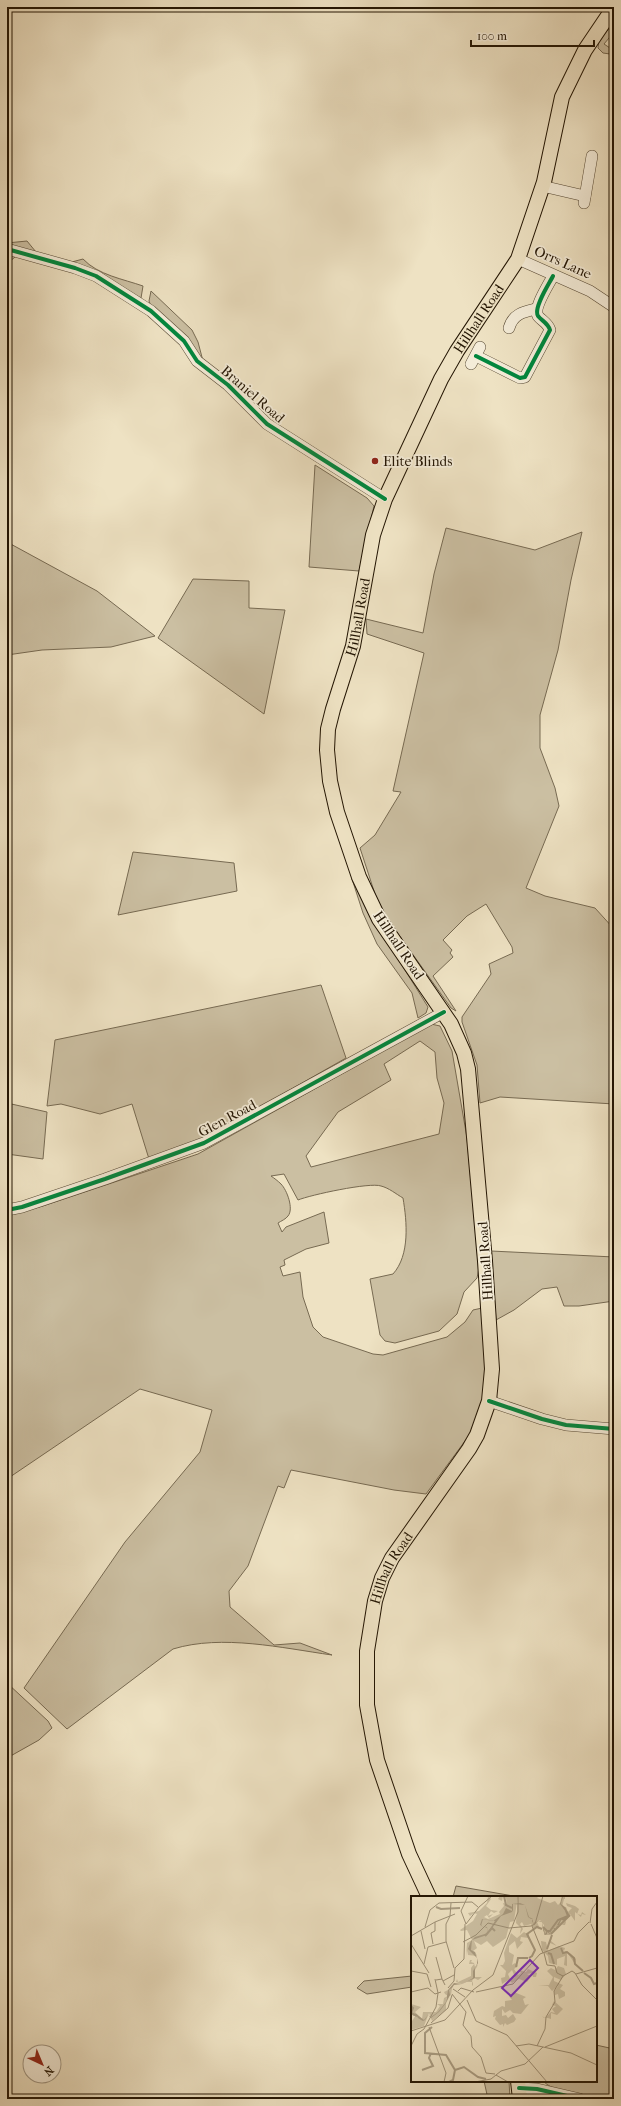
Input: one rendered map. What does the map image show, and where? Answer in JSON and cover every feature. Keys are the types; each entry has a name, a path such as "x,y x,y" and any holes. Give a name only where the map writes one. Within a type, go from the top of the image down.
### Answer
{"main road":[{"name":"Hillhall Road","path":"429,1896 409,1854 377,1760 367,1705 367,1651 375,1601 382,1578 405,1538 478,1435 489,1401 492,1383 491,1343 470,1084 464,1053 444,1012 392,938 369,899 359,877 337,812 328,769 328,729 353,646 373,535 386,499 441,379 458,350 518,259 542,186 562,97 582,55 614,7"}],"street":[{"path":"542,186 585,200 592,156"},
{"name":"Braniel Road","path":"7,249 75,268 96,276 151,311 184,341 197,361 228,385 267,424 386,499"},
{"name":"Orrs Lane","path":"518,259 553,276 590,291 614,308"},
{"path":"476,356 520,378 525,377 550,330 549,326 537,315 536,309 553,276"},
{"path":"509,328 511,321 516,316 536,309"},
{"name":"Glen Road","path":"7,1210 22,1207 204,1143 444,1012"},
{"path":"489,1401 542,1419 566,1425 614,1429"},
{"path":"519,2089 543,2090 580,2099"}],"shaded area":[{"path":"614,23 614,32 604,44 613,50 610,54 603,53 598,48 599,40"},
{"path":"27,241 36,252 24,249 7,264 7,243"},
{"path":"83,259 103,273 143,286 141,298 68,263"},
{"path":"151,291 192,330 198,342 203,361 152,309 149,301"},
{"path":"315,465 367,498 374,506 359,571 309,567"},
{"path":"446,528 535,550 582,532 571,580 558,650 540,715 540,748 555,788 559,806 526,888 545,896 595,908 614,929 614,1104 500,1097 480,1103 477,1065 462,1022 462,1017 491,974 489,964 513,953 512,947 486,904 467,916 443,940 452,950 450,953 453,957 433,976 456,1011 451,1008 384,914 375,894 360,848 375,835 401,792 393,791 424,653 367,634 366,619 423,633 434,574"},
{"path":"7,542 97,591 155,636 111,647 42,650 7,655"},
{"path":"193,579 249,581 249,608 285,610 264,714 158,638"},
{"path":"133,852 234,863 237,891 118,915"},
{"path":"352,879 367,909 428,1007 426,1013 418,1018 412,993 377,944 363,913"},
{"path":"321,985 346,1058 209,1136 149,1159 132,1104 100,1114 61,1104 47,1106 55,1040"},
{"path":"431,1024 440,1026 452,1051 467,1138 479,1268 477,1278 464,1292 457,1314 439,1331 395,1343 385,1341 380,1335 370,1279 393,1274 402,1257 406,1238 406,1217 403,1198 381,1186 375,1185 353,1187 298,1200 284,1174 271,1176 283,1187 290,1204 290,1213 285,1219 278,1223 282,1232 286,1227 324,1212 329,1243 306,1249 284,1260 285,1265 280,1267 283,1276 300,1272 303,1297 313,1327 323,1337 373,1354 383,1355 447,1337 465,1322 473,1310 482,1308 487,1366 486,1388 476,1426 426,1494 394,1490 291,1470 284,1488 278,1486 248,1566 229,1591 230,1607 274,1645 300,1643 332,1655 273,1646 232,1642 192,1645 173,1649 67,1729 24,1688 125,1542 200,1452 212,1410 140,1389 7,1479 7,1216 43,1206 198,1154","holes":["420,1041 435,1052 437,1078 444,1103 439,1134 311,1167 306,1156 338,1112 391,1080 384,1064"]},
{"path":"7,1103 47,1112 43,1159 7,1154"},
{"path":"491,1251 614,1257 614,1301 579,1306 564,1306 557,1287 542,1289 514,1310 496,1320"},
{"path":"7,1683 48,1721 52,1728 39,1740 7,1758"},
{"path":"456,1886 513,1896 453,1896"},
{"path":"411,1976 411,1987 367,1994 357,1988 364,1981"},
{"path":"597,2045 614,2049 614,2099 576,2095 549,2086 544,2082 597,2082"},
{"path":"484,2082 509,2082 510,2099 488,2099"}],"cycle path":[{"path":"7,249 75,268 96,276 151,311 184,341 197,361 228,385 267,424 385,499"},
{"path":"476,356 520,378 525,377 550,330 538,316 537,312 539,302 553,276"},
{"path":"7,1210 22,1207 105,1179 204,1143 444,1012"},
{"path":"489,1401 542,1419 566,1425 614,1429"},
{"path":"519,2088 537,2089 580,2099"}],"place":[{"name":"Elite Blinds","path":"375,461"}]}
